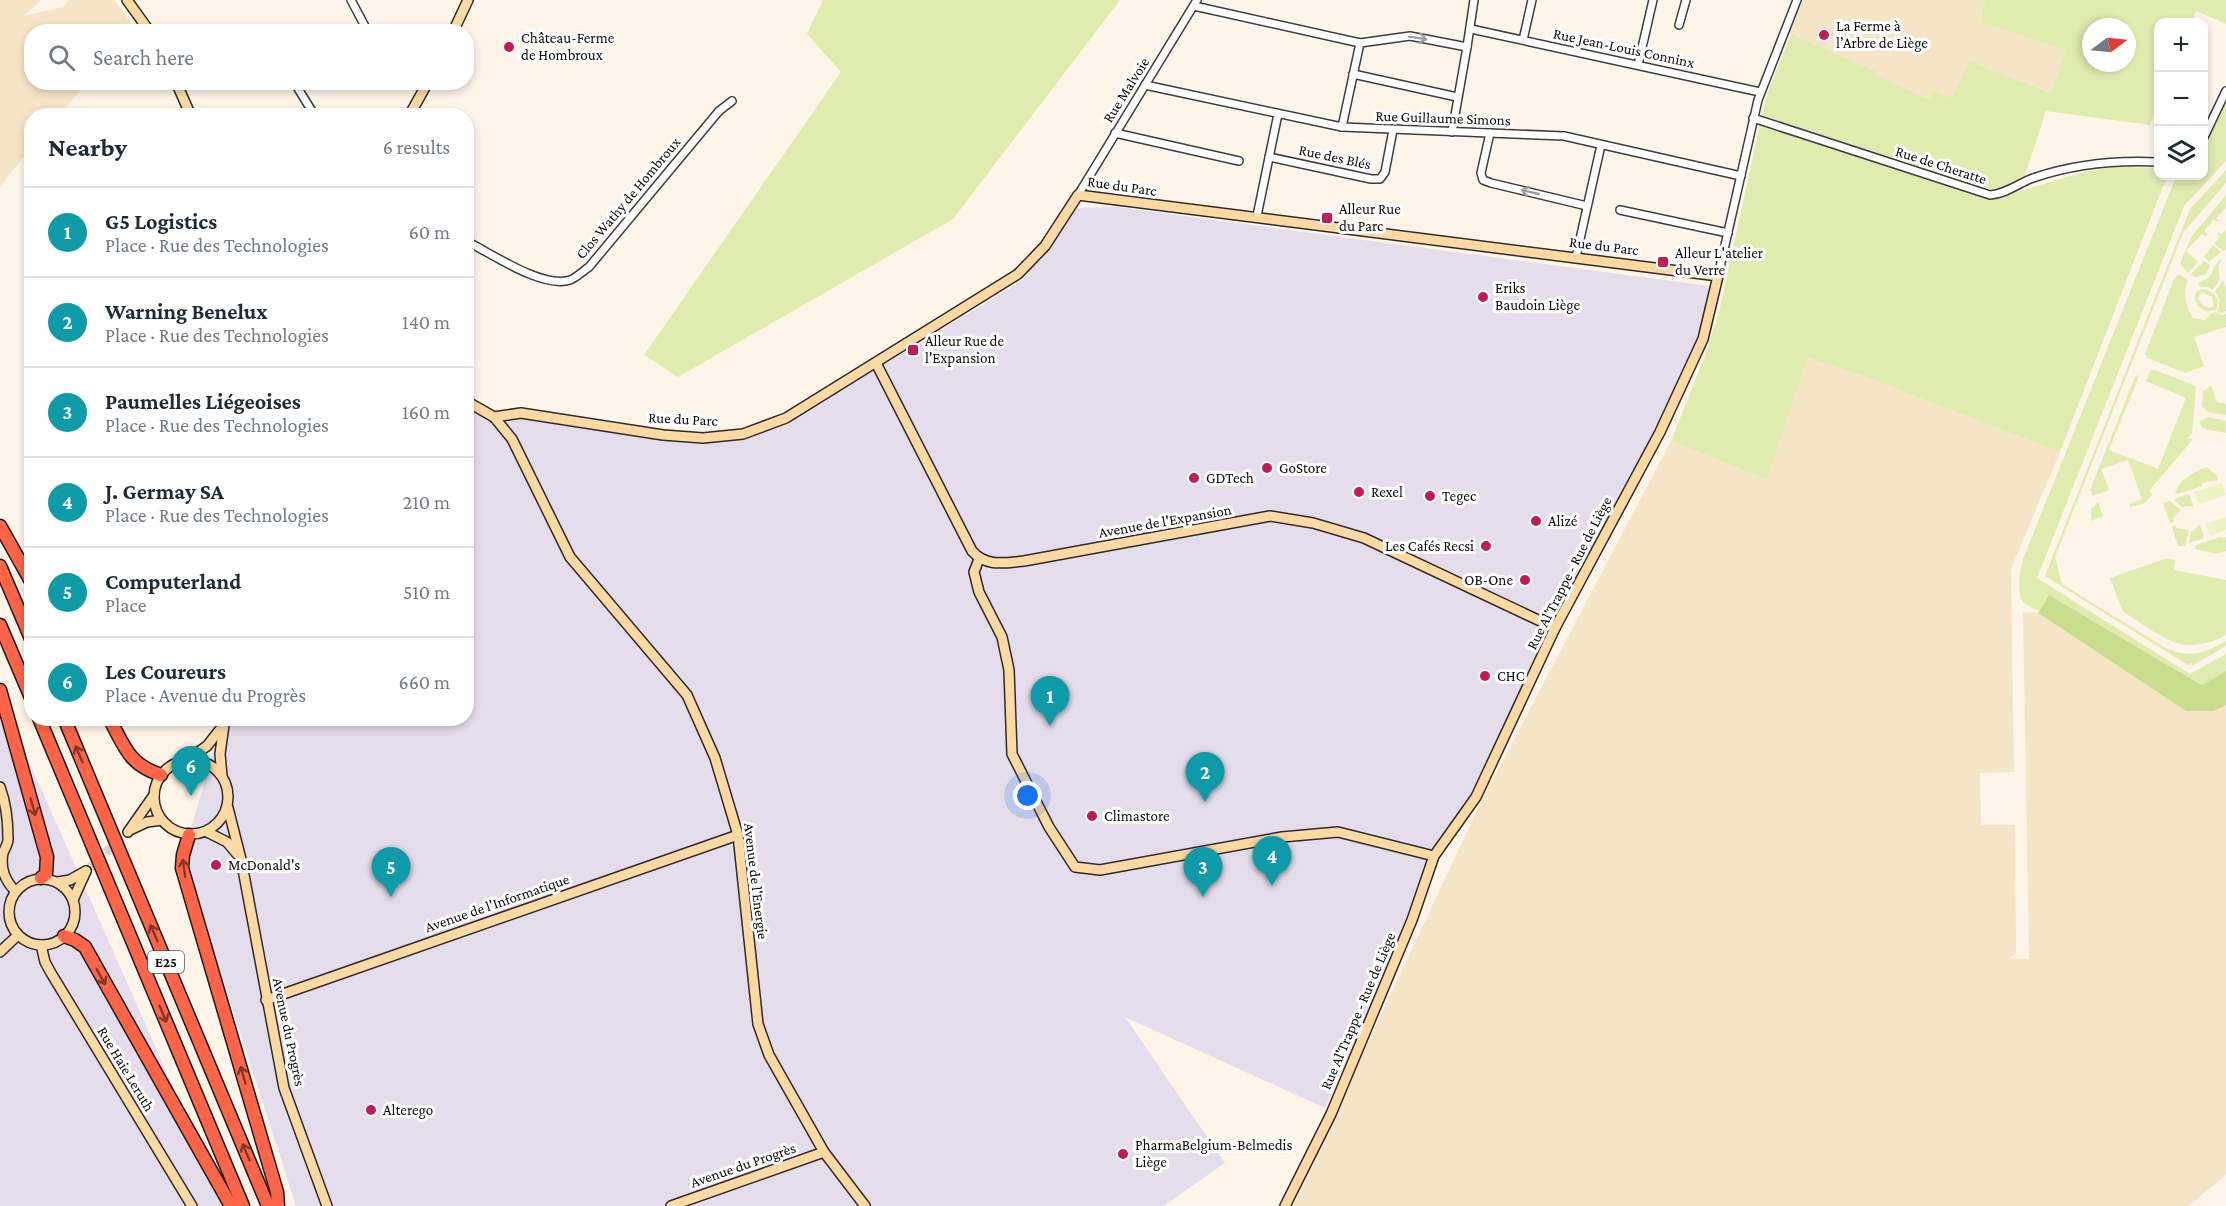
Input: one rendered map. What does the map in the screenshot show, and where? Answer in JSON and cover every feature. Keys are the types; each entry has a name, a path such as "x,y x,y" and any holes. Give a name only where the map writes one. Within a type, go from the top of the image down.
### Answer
{"highway":[{"path":"0,526 24,569"},
{"path":"0,566 24,622"},
{"path":"0,625 24,681"},
{"path":"0,690 47,857 46,874 41,878"},
{"name":"E25","path":"42,726 243,1206"},
{"name":"E25","path":"67,726 268,1206"},
{"path":"114,726 135,763 147,771 161,775"},
{"path":"189,835 182,868 274,1182 278,1206"},
{"path":"64,936 85,947 231,1206"}],"street":[{"path":"127,0 144,24"},
{"path":"351,0 364,24"},
{"path":"457,24 468,0"},
{"path":"1452,132 1471,29 1474,0"},
{"path":"1523,40 1532,0"},
{"path":"1638,65 1653,0"},
{"path":"1679,25 1686,0"},
{"name":"Rue Al'Trappe - Rue de Liège","path":"1285,1206 1330,1114 1412,920 1434,856 1476,797 1555,628 1660,432 1703,339 1760,92 1797,0"},
{"path":"1196,3 1360,43 1410,36 1467,48"},
{"name":"Rue Malvoie","path":"1078,195 1196,3"},
{"name":"Rue Jean-Louis Conninx","path":"1471,29 1760,92"},
{"path":"1342,127 1360,43"},
{"path":"1353,74 1457,97"},
{"name":"Rue Guillaume Simons","path":"1145,85 1342,127 1564,136 1741,176"},
{"path":"180,90 187,108"},
{"path":"299,90 310,108"},
{"path":"412,108 422,90"},
{"path":"2208,129 2226,91"},
{"name":"Clos Wathy de Hombroux","path":"474,244 528,273 549,281 570,280 589,267 719,111 732,101"},
{"path":"1257,216 1278,114"},
{"name":"Rue de Cheratte","path":"1753,118 1990,195 1998,195 2033,178 2080,166 2103,162 2154,162"},
{"name":"Rue des Blés","path":"1269,158 1380,179 1384,172 1393,130"},
{"path":"1115,133 1239,161"},
{"path":"1490,133 1481,173 1483,180 1587,206"},
{"path":"1576,257 1602,145"},
{"name":"Rue du Parc","path":"494,417 522,413 673,436 704,438 743,434 786,418 1018,274 1045,246 1078,195 1719,276"},
{"path":"1620,210 1728,233"},
{"path":"876,363 972,551 979,559 974,573 979,592 1002,637 1009,670 1012,754 1049,827 1075,867 1100,870 1282,837 1338,832 1434,856"},
{"name":"Avenue de l'Energie","path":"474,405 494,417 512,439 570,557 687,695 715,758 738,835 758,1024 769,1055 824,1152 865,1206"},
{"name":"Avenue de l'Expansion","path":"979,559 998,564 1024,561 1270,516 1313,523 1364,538 1555,628"},
{"path":"162,820 147,822 128,832 154,795 161,775 168,768 187,760 207,746 221,726"},
{"path":"222,776 220,754 224,726"},
{"path":"154,795 155,808 162,820 178,833 189,835 207,832 216,826 228,808 227,786 213,766 201,761 187,760"},
{"path":"0,788 5,801 8,842 2,856 1,870 5,881 15,891"},
{"name":"Avenue du Progrès","path":"228,808 284,1088 327,1206"},
{"path":"207,832 227,842 240,859"},
{"name":"Avenue de l'Informatique","path":"267,1000 738,835"},
{"path":"86,871 73,900 74,920 64,936 57,941 41,945 24,940 18,935 9,918 8,909 15,891 22,884 41,878 58,882 70,880 86,871"},
{"path":"58,882 73,900"},
{"path":"0,952 18,935"},
{"name":"Rue Haie Leruth","path":"41,945 51,974 192,1206"},
{"name":"Avenue du Progrès","path":"671,1206 824,1152"}],"shaded area":[{"path":"0,0 41,0 24,16 63,7 69,0 114,0 131,22 129,24 24,24 24,90 81,90 65,108 24,108 24,157 0,186"},
{"path":"1803,0 1985,0 1980,22 2067,50 2052,93 1969,61 1952,98 1930,99 1875,76 1877,73 1789,33"},
{"path":"1117,207 1709,286 1699,342 1440,857 1325,1108 1125,1017 1225,1163 1163,1206 296,1206 183,855 221,726 474,726 474,406 560,424 696,444 762,433 809,410 1022,281 1077,208"},
{"path":"1808,358 1860,375 2060,452 2011,569 2014,772 1980,773 1981,825 2015,825 2016,954 2009,958 2029,959 2023,612 2038,613 2186,711 2214,711 2226,705 2226,1175 2188,1206 1291,1206 1482,800 1671,441 1767,480"},
{"path":"0,696 226,1206 0,1206"}],"green space":[{"path":"823,0 1120,0 953,219 678,377 644,355 841,72 807,34"},
{"path":"1985,0 2226,0 2226,24 2196,11 2193,18 2154,18 2154,114 2150,125 2046,111 2025,175 1996,191 1761,117 1768,92 1791,34 1877,72 1876,76 1930,99 1933,91 1952,98 1969,61 2051,93 2066,50 1980,22"},
{"path":"2226,99 2226,161 2184,206 2037,578 2190,674 2226,654 2226,671 2203,685 2049,595 2039,611 2028,606 2020,595 2019,583 2023,559 2174,182 2175,180 2208,180 2208,135"},
{"path":"1760,124 1991,200 2087,171 2117,167 2154,168 2154,180 2165,180 2060,452 1860,375 1808,358 1767,480 1671,441 1704,358 1719,312"},
{"path":"2226,170 2226,183 2183,233 2055,557 2062,584 2164,647 2189,654 2203,652 2226,641 2226,646 2193,665 2190,663 2188,665 2045,576 2190,209"},
{"path":"2226,195 2226,208 2216,218 2219,222 2213,220 2204,231 2208,234 2205,237 2202,234 2186,251 2198,262 2188,273 2180,264 2191,237"},
{"path":"2226,230 2226,250 2223,251 2214,243 2220,237 2217,233 2222,234"},
{"path":"2213,245 2221,252 2209,262 2204,257"},
{"path":"2223,258 2218,266 2220,279 2213,290 2200,287 2199,282 2209,277 2216,264"},
{"path":"2204,261 2210,265 2206,274 2197,277 2190,275"},
{"path":"2179,274 2188,280 2186,299 2193,318 2205,320 2210,314 2216,312 2221,315 2226,314 2226,327 2194,337 2204,366 2185,373 2148,358 2145,354 2174,279"},
{"path":"2223,280 2226,287 2226,311 2220,313 2217,311 2219,301 2215,291"},
{"path":"2202,289 2213,293 2218,302 2216,310 2206,311 2200,308 2195,301 2196,292","holes":["2202,292 2212,297 2214,306 2209,308 2202,305 2198,298"]},
{"path":"2155,370 2196,386 2192,433 2187,438 2193,439 2149,491 2152,495 2145,503 2130,507 2129,504 2142,499 2128,460 2101,469 2109,490 2093,496 2090,490 2135,377 2138,375 2109,450 2158,469 2186,398 2146,381 2150,371"},
{"path":"2211,386 2217,402 2226,404 2226,415 2208,412 2202,406 2203,391"},
{"path":"2208,417 2226,421 2226,433 2204,429 2200,421"},
{"path":"2207,467 2218,477 2218,480 2202,483 2202,486 2178,494 2175,493 2188,477"},
{"path":"2222,483 2226,495 2199,504 2194,492"},
{"path":"2189,494 2194,507 2185,506 2183,508 2175,501 2176,498"},
{"path":"2170,501 2181,510 2173,519 2174,522 2170,523 2163,503"},
{"path":"2098,502 2103,516 2091,521 2091,509"},
{"path":"2226,517 2226,530 2210,536 2205,524"},
{"path":"2200,524 2204,538 2189,543 2191,531 2194,531"},
{"path":"2175,525 2176,528 2189,530 2185,546 2178,546 2172,527"},
{"path":"2226,537 2226,551 2217,554 2195,549 2196,545"},
{"path":"2167,558 2175,560 2174,570 2226,580 2226,635 2211,642 2184,645 2162,636 2122,610 2110,578"},
{"path":"2049,595 2202,685 2226,671 2226,705 2214,711 2186,711 2038,613"}],"tunnel":[{"path":"86,871 128,832"}],"place":[{"name":"La Ferme à l’Arbre de Liège","path":"1824,35"},
{"name":"Château-Ferme de Hombroux","path":"509,47"},
{"name":"Alleur Rue du Parc","path":"1327,218"},
{"name":"Alleur L'atelier du Verre","path":"1663,262"},
{"name":"Eriks Baudoin Liège","path":"1483,297"},
{"name":"Alleur Rue de l'Expansion","path":"913,350"},
{"name":"GoStore","path":"1267,468"},
{"name":"GDTech","path":"1194,478"},
{"name":"Rexel","path":"1359,492"},
{"name":"Tegec","path":"1430,496"},
{"name":"Alizé","path":"1536,521"},
{"name":"Les Cafés Recsi","path":"1486,546"},
{"name":"OB-One","path":"1525,580"},
{"name":"CHC","path":"1485,676"},
{"name":"G5 Logistics","path":"1050,726"},
{"name":"Les Coureurs","path":"191,796"},
{"name":"Warning Benelux","path":"1205,802"},
{"name":"Climastore","path":"1092,816"},
{"name":"McDonald's","path":"216,865"},
{"name":"J. Germay SA","path":"1272,886"},
{"name":"Computerland","path":"391,897"},
{"name":"Paumelles Liégeoises","path":"1203,897"},
{"name":"Alterego","path":"371,1110"},
{"name":"PharmaBelgium-Belmedis Liège","path":"1123,1154"}]}
